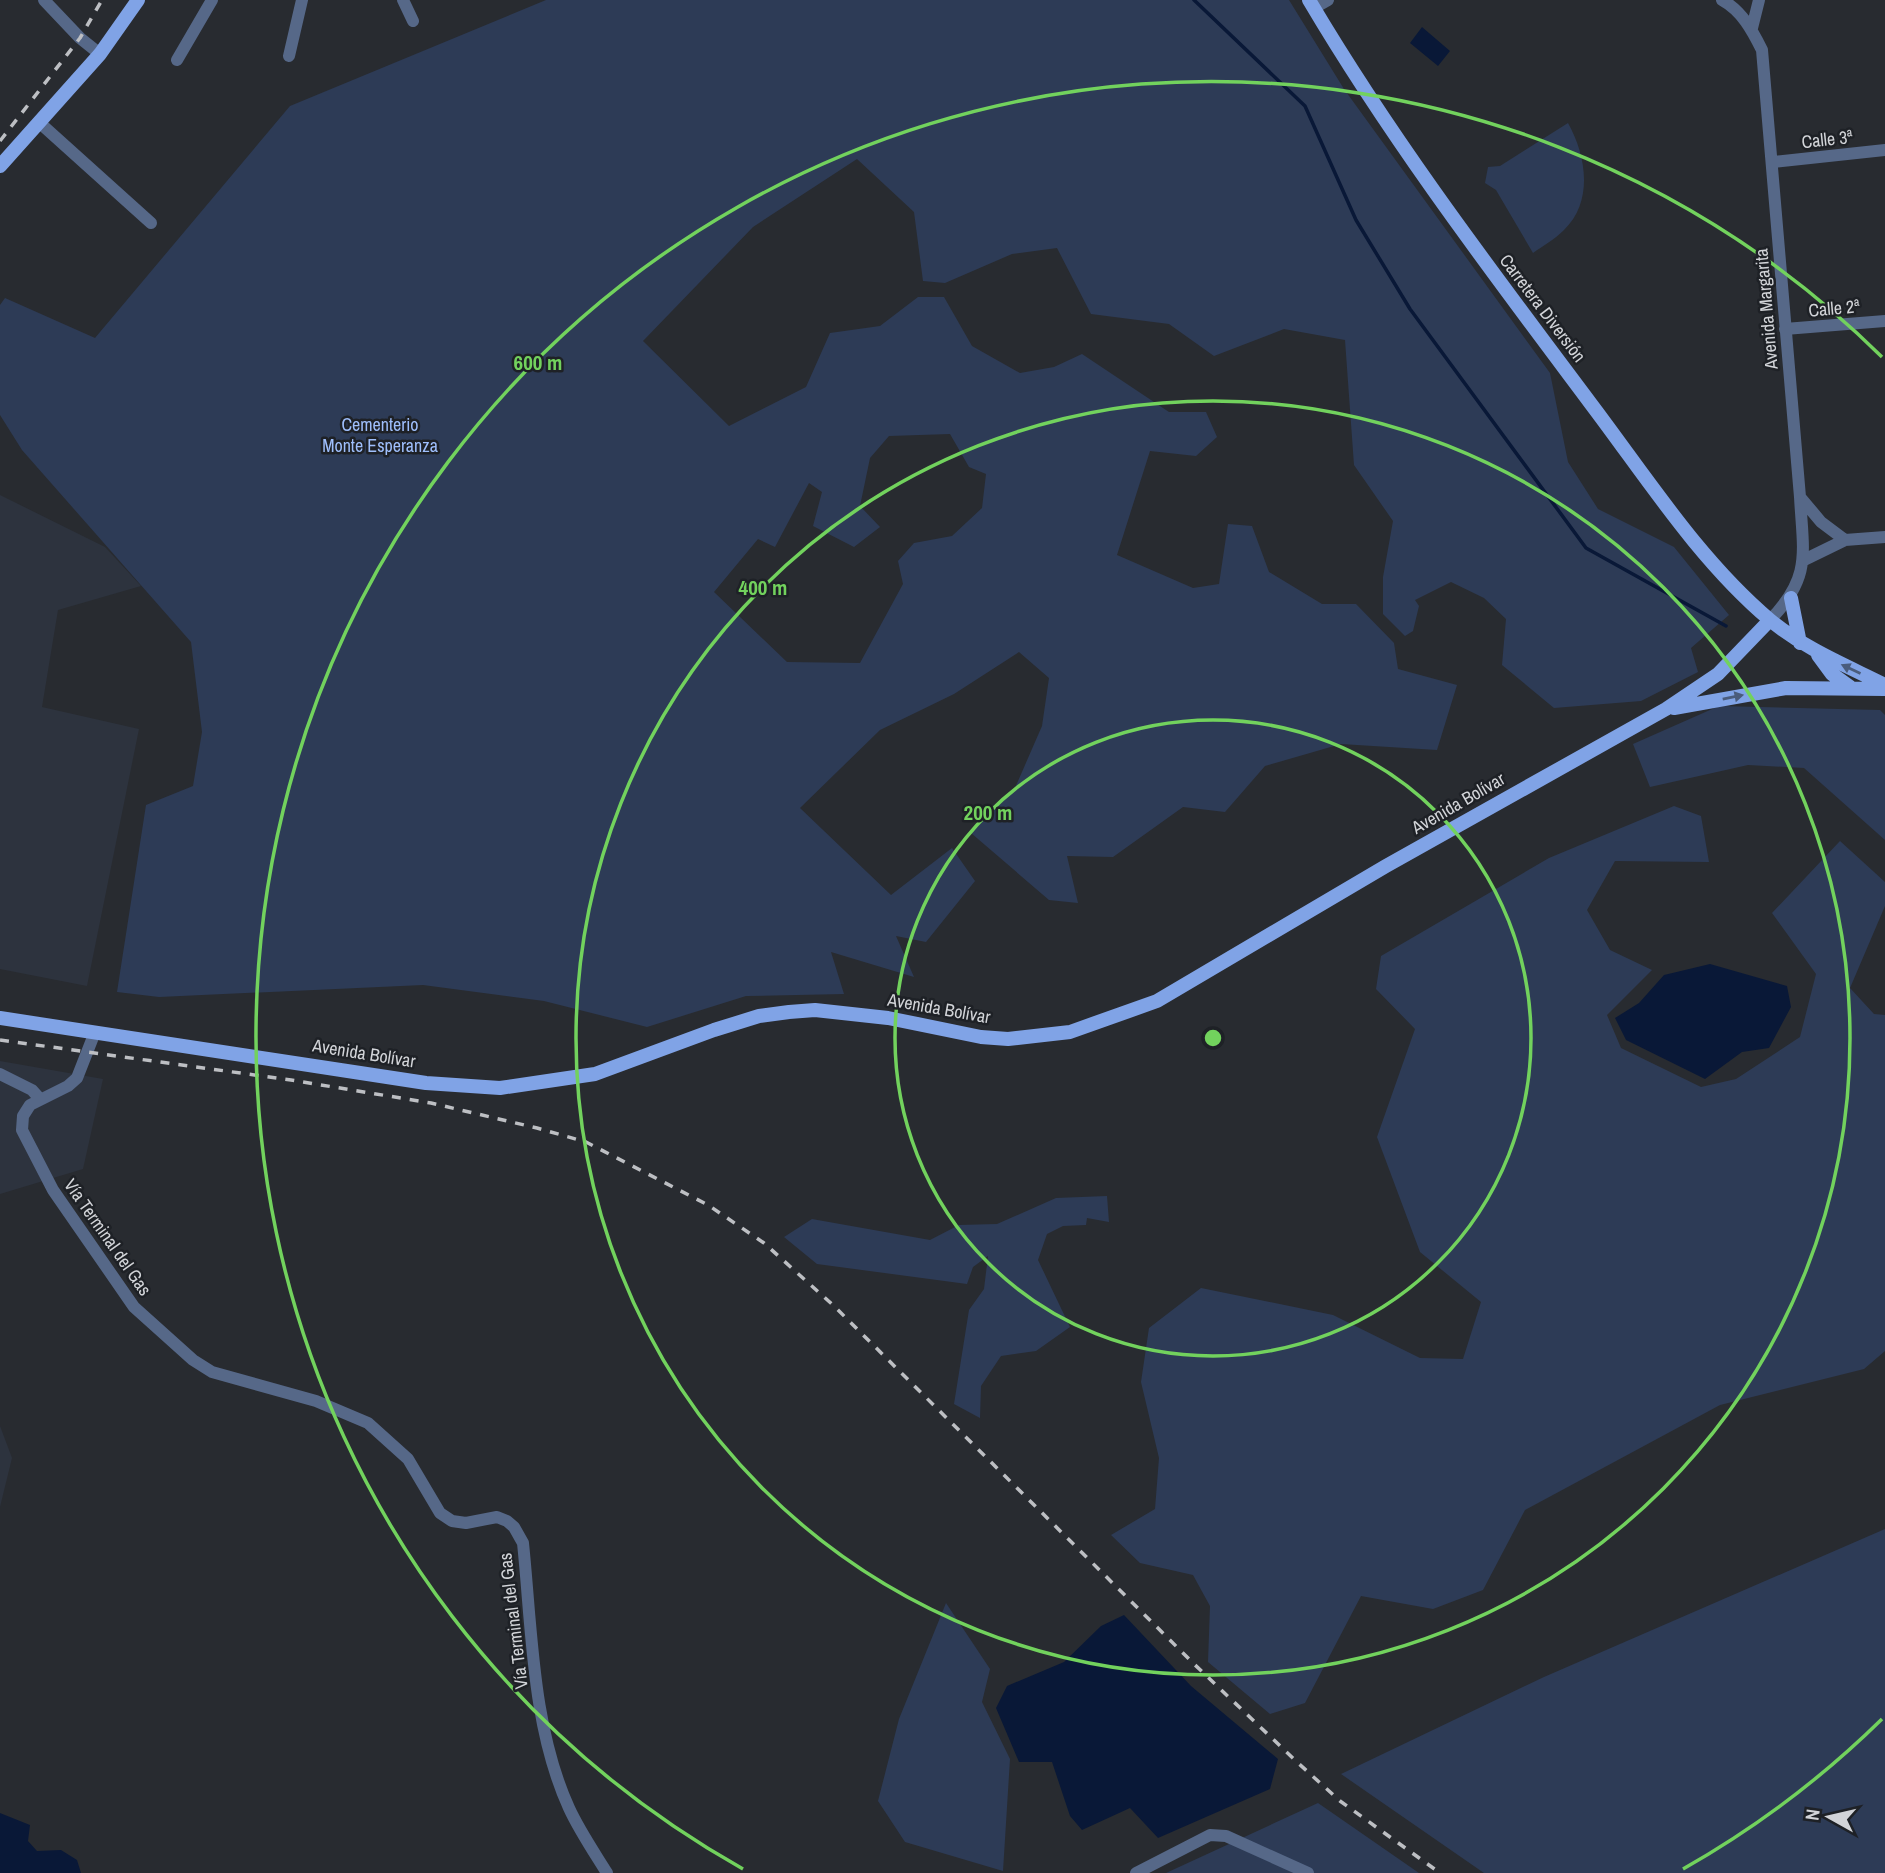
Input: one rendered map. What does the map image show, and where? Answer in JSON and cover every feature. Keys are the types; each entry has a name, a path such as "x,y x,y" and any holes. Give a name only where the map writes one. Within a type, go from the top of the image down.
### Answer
{"main road":[{"path":"0,166 41,124 100,54 138,0"},
{"name":"Carretera Diversión","path":"1312,4 1400,142 1491,270 1693,539 1731,584 1770,620 1818,654"},
{"path":"1791,598 1800,643"},
{"name":"Avenida Bolívar","path":"0,1018 426,1083 500,1088 595,1074 714,1030 759,1016 789,1012 815,1010 888,1018 970,1035 1009,1039 1070,1032 1157,1001 1386,866 1665,709 1718,674 1770,620"},
{"path":"1818,654 1832,674 1850,688"},
{"path":"1818,654 1885,687"},
{"path":"1665,709 1777,689 1885,687"}],"street":[{"path":"44,0 79,38 100,54"},
{"path":"177,60 212,0"},
{"path":"289,56 302,0"},
{"path":"403,0 413,21"},
{"path":"1312,4 1328,0"},
{"name":"Avenida Margarita","path":"1722,0 1732,6 1752,28 1762,50 1800,497 1804,560 1791,598 1770,620"},
{"path":"1752,28 1759,0"},
{"path":"41,124 151,223"},
{"name":"Calle 3ª","path":"1773,162 1885,150"},
{"name":"Calle 2ª","path":"1785,329 1885,321"},
{"path":"1800,497 1821,522 1845,540"},
{"path":"1804,560 1845,540 1885,537"},
{"path":"0,1074 32,1090 40,1099 68,1086 77,1078 95,1032"},
{"name":"Vía Terminal del Gas","path":"40,1099 30,1105 23,1116 22,1130 27,1145 53,1190 134,1307 149,1321 193,1360 212,1371 316,1401 368,1423 408,1460 440,1513 452,1521 466,1523 497,1517 514,1527 523,1543 537,1675 551,1759 569,1808 607,1873"},
{"path":"1136,1873 1210,1835 1226,1836 1308,1873"}],"shaded area":[{"path":"1422,27 1450,51 1438,66 1410,43"},
{"path":"0,495 105,547 141,586 58,610 42,707 139,729 87,986 0,969"},
{"path":"1710,964 1787,986 1791,1007 1769,1048 1742,1052 1705,1079 1626,1040 1615,1018 1639,1003 1664,975"},
{"path":"0,1061 103,1079 83,1169 0,1194"},
{"path":"0,1426 12,1458 0,1507"},
{"path":"1124,1615 1191,1686 1278,1759 1270,1789 1158,1838 1130,1808 1082,1830 1070,1816 1052,1762 1019,1762 996,1708 1007,1686 1064,1662 1101,1626"},
{"path":"0,1813 30,1825 28,1841 37,1851 61,1850 77,1860 81,1873 0,1873"}],"green space":[{"name":"Cementerio Monte Esperanza","path":"546,0 1289,0 1344,89 1550,373 1568,462 1598,509 1674,547 1729,615 1691,648 1698,672 1641,701 1554,708 1502,665 1506,619 1484,598 1451,582 1415,600 1419,606 1413,631 1405,636 1383,614 1383,577 1393,521 1354,465 1345,340 1284,329 1214,356 1169,324 1091,314 1057,248 1012,254 945,283 923,281 914,212 857,159 753,227 643,341 729,426 806,387 830,333 880,326 918,297 944,297 972,346 1020,373 1054,367 1082,354 1169,412 1206,412 1217,437 1196,456 1150,451 1117,555 1193,588 1219,584 1228,524 1252,526 1269,572 1322,604 1356,604 1394,643 1398,669 1457,685 1437,750 1341,744 1265,766 1225,812 1183,807 1113,857 1067,856 1078,903 1049,900 971,833 1015,788 1042,726 1049,678 1019,652 954,694 880,730 800,808 891,895 952,848 975,881 926,942 896,936 914,977 831,952 844,994 746,996 647,1027 544,1001 423,985 159,997 117,992 146,805 193,786 202,732 191,642 22,450 0,415 0,305 5,298 95,338 290,106","holes":["950,434 969,467 986,474 982,508 952,536 914,543 898,561 903,584 860,663 787,662 714,592 758,539 775,547 809,483 822,492 813,526 854,547 880,527 860,506 870,458 889,436"]},
{"path":"1568,123 1583,163 1580,206 1564,230 1533,253 1496,190 1485,183 1488,167 1500,166"},
{"path":"1719,706 1880,710 1885,715 1885,840 1804,768 1748,765 1650,787 1633,744"},
{"path":"1674,806 1701,816 1709,862 1615,861 1587,910 1610,950 1652,970 1607,1015 1621,1048 1701,1087 1736,1079 1800,1037 1816,974 1772,913 1840,841 1885,882 1885,906 1850,988 1874,1014 1885,1015 1885,1351 1864,1369 1720,1405 1525,1510 1483,1590 1433,1609 1361,1596 1305,1703 1270,1714 1208,1662 1210,1606 1193,1575 1140,1563 1111,1535 1155,1509 1159,1458 1141,1382 1149,1328 1201,1288 1333,1315 1420,1358 1463,1359 1481,1302 1420,1252 1377,1137 1415,1029 1376,989 1381,956 1549,858"},
{"path":"1107,1196 1109,1222 1087,1218 1086,1225 1063,1226 1047,1234 1038,1260 1070,1327 1036,1351 1001,1356 981,1386 980,1418 954,1404 969,1310 984,1289 988,1256 973,1267 967,1284 817,1264 784,1237 812,1219 930,1240 959,1225 997,1224 1056,1198"},
{"path":"1885,1529 1885,1873 1484,1873 1341,1774 1544,1677"},
{"path":"946,1603 990,1669 982,1702 1010,1759 1003,1871 905,1842 878,1801 899,1719"},
{"path":"1318,1803 1419,1873 1166,1873"}],"waterway":[{"path":"1194,0 1305,106 1356,220 1410,309 1586,548 1726,626"}],"railway":[{"path":"0,141 80,38 102,0"},
{"path":"0,1040 291,1080 431,1103 586,1142 708,1205 764,1243 834,1306 1194,1664 1297,1762 1340,1801 1440,1873"}]}
